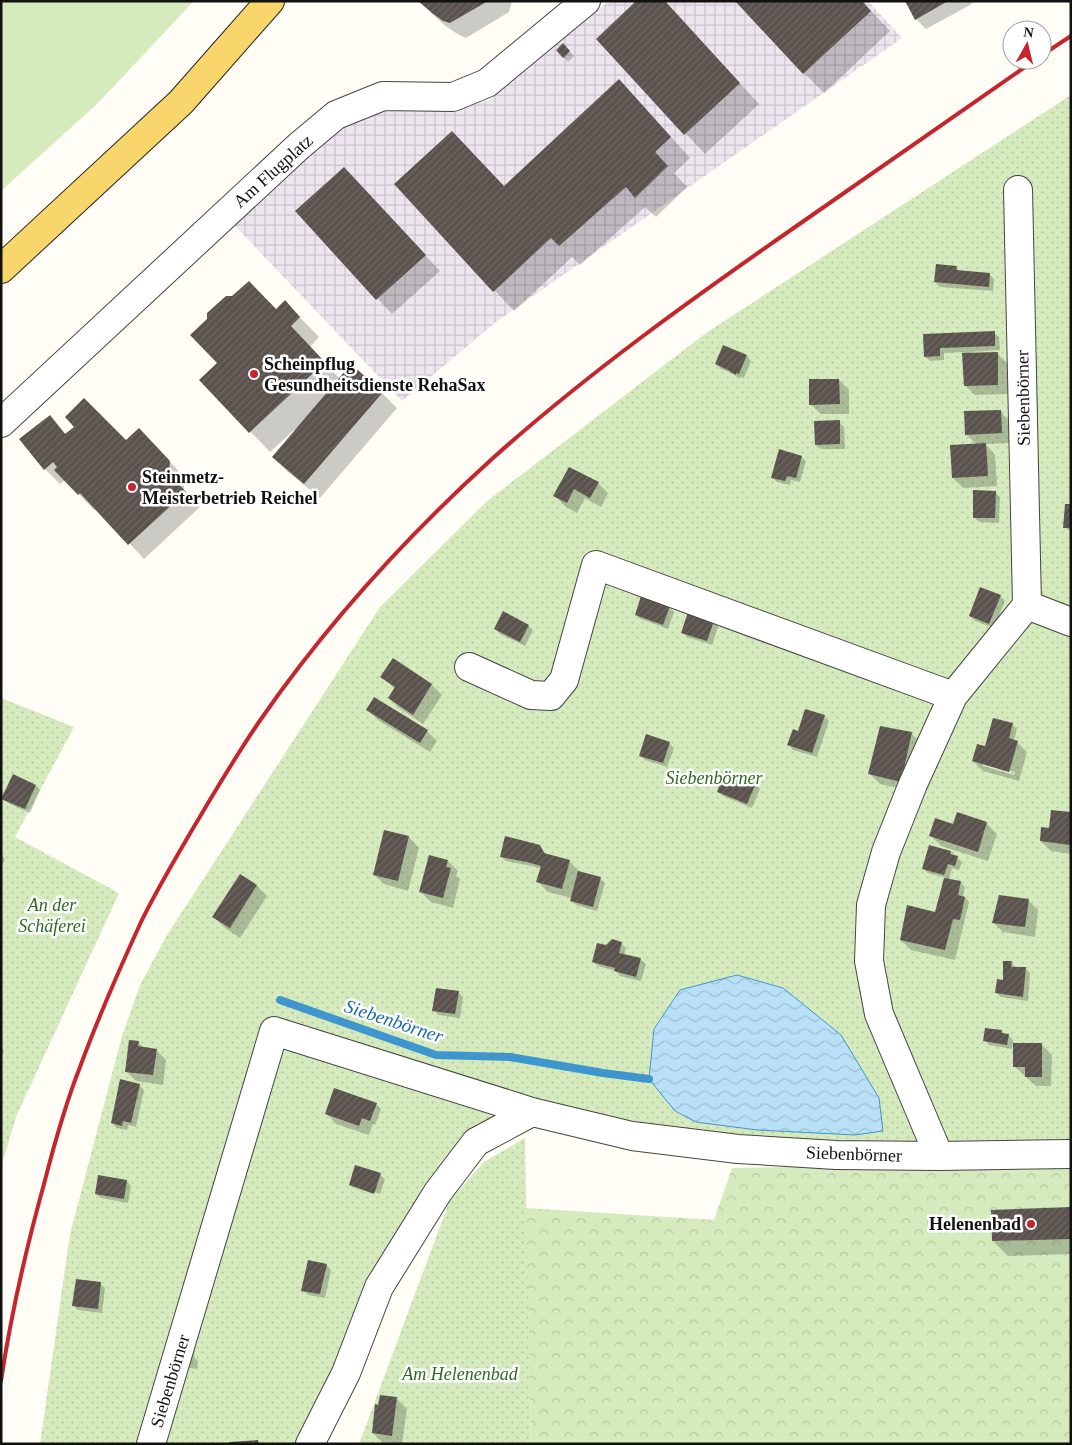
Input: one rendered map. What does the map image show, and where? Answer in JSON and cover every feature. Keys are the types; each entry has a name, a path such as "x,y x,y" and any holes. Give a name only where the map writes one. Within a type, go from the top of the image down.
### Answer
{"main road":[{"path":"1,269 181,102 270,1"}],"street":[{"name":"Am Flugplatz","path":"1,423 299,146 336,115 383,96 453,97 487,83 586,1"},
{"name":"Siebenbörner","path":"1018,190 1027,605"},
{"path":"469,667 531,695 551,696 564,680 596,565 953,696"},
{"path":"939,1156 879,1014 869,961 871,905 886,852 913,784 953,696 1027,605 1071,622"},
{"name":"Siebenbörner","path":"151,1444 274,1031 532,1112 632,1136 738,1149 836,1155 1071,1154"},
{"path":"310,1444 346,1373 379,1288 438,1192 476,1142 532,1112"}],"shaded area":[{"path":"609,1 868,1 902,38 496,322 402,401 234,225 329,136 351,119 379,110 452,108 489,100"}],"green space":[{"path":"1,1 194,1 98,103 1,191"},
{"name":"Siebenbörner","path":"1071,95 1071,1142 981,1144 729,1139 530,1105 464,1141 307,1444 40,1444 70,1234 122,1036 140,985 167,935 380,607 486,502 706,333"},
{"name":"An der Schäferei","path":"1,698 74,727 15,837 119,893 16,1117 1,1167"},
{"name":"Am Helenenbad","path":"525,1138 531,1444 359,1444 450,1200 484,1162"},
{"name":"Helenenbad","path":"1071,1162 1071,1444 531,1444 526,1208 714,1220 732,1168"}],"water":[{"path":"737,975 783,988 841,1035 879,1098 883,1131 855,1135 757,1130 696,1122 675,1111 649,1079 654,1029 680,990"}],"building":[{"path":"418,1 488,1 450,23 443,21"},
{"path":"636,1 665,1 740,83 684,135 596,39"},
{"path":"735,1 862,1 871,11 803,74"},
{"path":"905,1 948,1 915,20"},
{"path":"563,43 570,51 563,58 556,50"},
{"path":"619,79 671,137 655,152 668,166 635,198 626,187 559,246 551,238 493,292 394,184 452,131 504,186"},
{"path":"344,167 426,255 376,300 295,211"},
{"path":"936,264 957,266 956,270 990,273 989,287 934,282"},
{"path":"249,281 276,309 285,300 300,317 291,326 325,362 249,433 199,380 217,363 190,335 207,319 207,313 226,296 232,296"},
{"path":"995,331 995,346 940,348 940,356 924,357 923,334"},
{"path":"723,345 747,355 739,374 736,373 736,375 715,364"},
{"path":"998,352 998,385 964,386 962,353"},
{"path":"351,364 383,392 304,484 272,457"},
{"path":"809,379 839,379 840,404 809,405"},
{"path":"84,398 126,440 139,428 170,461 169,473 186,492 128,545 80,493 78,495 54,470 57,467 53,462 44,470 19,439 50,415 65,434 74,427 65,417"},
{"path":"1001,410 1002,433 965,435 964,411"},
{"path":"840,420 840,444 815,445 814,421"},
{"path":"986,443 988,476 952,478 950,445"},
{"path":"779,449 802,456 796,478 787,476 785,481 771,478"},
{"path":"569,467 599,482 590,498 574,489 567,503 553,496"},
{"path":"973,490 996,491 995,518 973,518"},
{"path":"1065,504 1071,504 1071,528 1063,528"},
{"path":"980,587 1001,595 989,624 969,616"},
{"path":"641,596 670,606 663,625 635,615"},
{"path":"503,611 529,625 520,642 494,629"},
{"path":"688,612 714,621 707,641 681,633"},
{"path":"393,658 432,684 413,715 388,698 395,687 380,677"},
{"path":"374,697 428,730 420,743 366,710"},
{"path":"805,709 825,715 812,753 787,745 793,729 798,731"},
{"path":"993,718 1013,723 1009,738 1018,741 1009,772 972,761 977,744 985,746"},
{"path":"880,726 912,732 901,782 868,774"},
{"path":"646,734 670,742 663,763 639,756"},
{"path":"725,771 756,783 747,804 717,792"},
{"path":"13,774 36,785 25,809 1,799"},
{"path":"1051,810 1071,812 1070,845 1040,841 1041,827 1049,828"},
{"path":"957,812 987,822 978,852 929,836 935,818 953,824"},
{"path":"384,830 409,836 398,881 373,875"},
{"path":"505,836 540,845 544,853 570,860 562,889 536,882 541,866 500,857"},
{"path":"929,845 951,851 950,854 958,856 955,866 948,864 944,875 922,869"},
{"path":"429,855 448,860 446,867 451,868 443,898 419,892"},
{"path":"578,871 601,877 593,907 570,901"},
{"path":"240,874 257,885 230,928 212,917"},
{"path":"944,878 961,881 958,895 965,897 960,920 953,919 945,950 900,940 907,905 935,912"},
{"path":"999,895 1029,899 1025,927 992,923"},
{"path":"612,939 622,942 619,953 641,958 636,977 614,971 615,968 592,962 597,943 606,945"},
{"path":"1003,961 1012,961 1011,967 1026,967 1023,997 995,993 997,979 1003,980"},
{"path":"436,988 459,991 455,1014 432,1011"},
{"path":"985,1028 1002,1030 1002,1033 1009,1034 1007,1045 983,1041"},
{"path":"129,1040 139,1041 138,1046 157,1049 153,1075 125,1072"},
{"path":"1013,1043 1042,1043 1042,1077 1025,1077 1025,1067 1013,1067"},
{"path":"120,1079 140,1084 131,1123 123,1121 122,1126 111,1123"},
{"path":"334,1088 377,1103 370,1121 362,1118 359,1126 325,1114"},
{"path":"355,1165 381,1173 374,1194 349,1185"},
{"path":"98,1175 127,1180 124,1199 95,1194"},
{"name":"Helenenbad","path":"1071,1207 1071,1239 992,1241 991,1210"},
{"path":"308,1260 327,1264 320,1294 301,1291"},
{"path":"76,1279 101,1282 98,1309 72,1306"},
{"path":"380,1395 397,1397 392,1436 372,1433 375,1404 378,1405"},
{"path":"258,1440 259,1444 229,1444 229,1442"}],"waterway":[{"name":"Siebenbörner","path":"280,1000 436,1055 510,1057 649,1079"}],"railway":[{"path":"1052,48 1071,36"},
{"path":"1,1381 9,1331 31,1233 56,1140 75,1081 109,994 147,910 225,774 286,684 313,649 370,582 430,518 493,458 566,396 719,280 1021,70"}],"place":[{"name":"Scheinpflug Gesundheitsdienste RehaSax","path":"254,374"},
{"name":"Steinmetz- Meisterbetrieb Reichel","path":"132,487"},
{"name":"Helenenbad","path":"1031,1224"}]}
